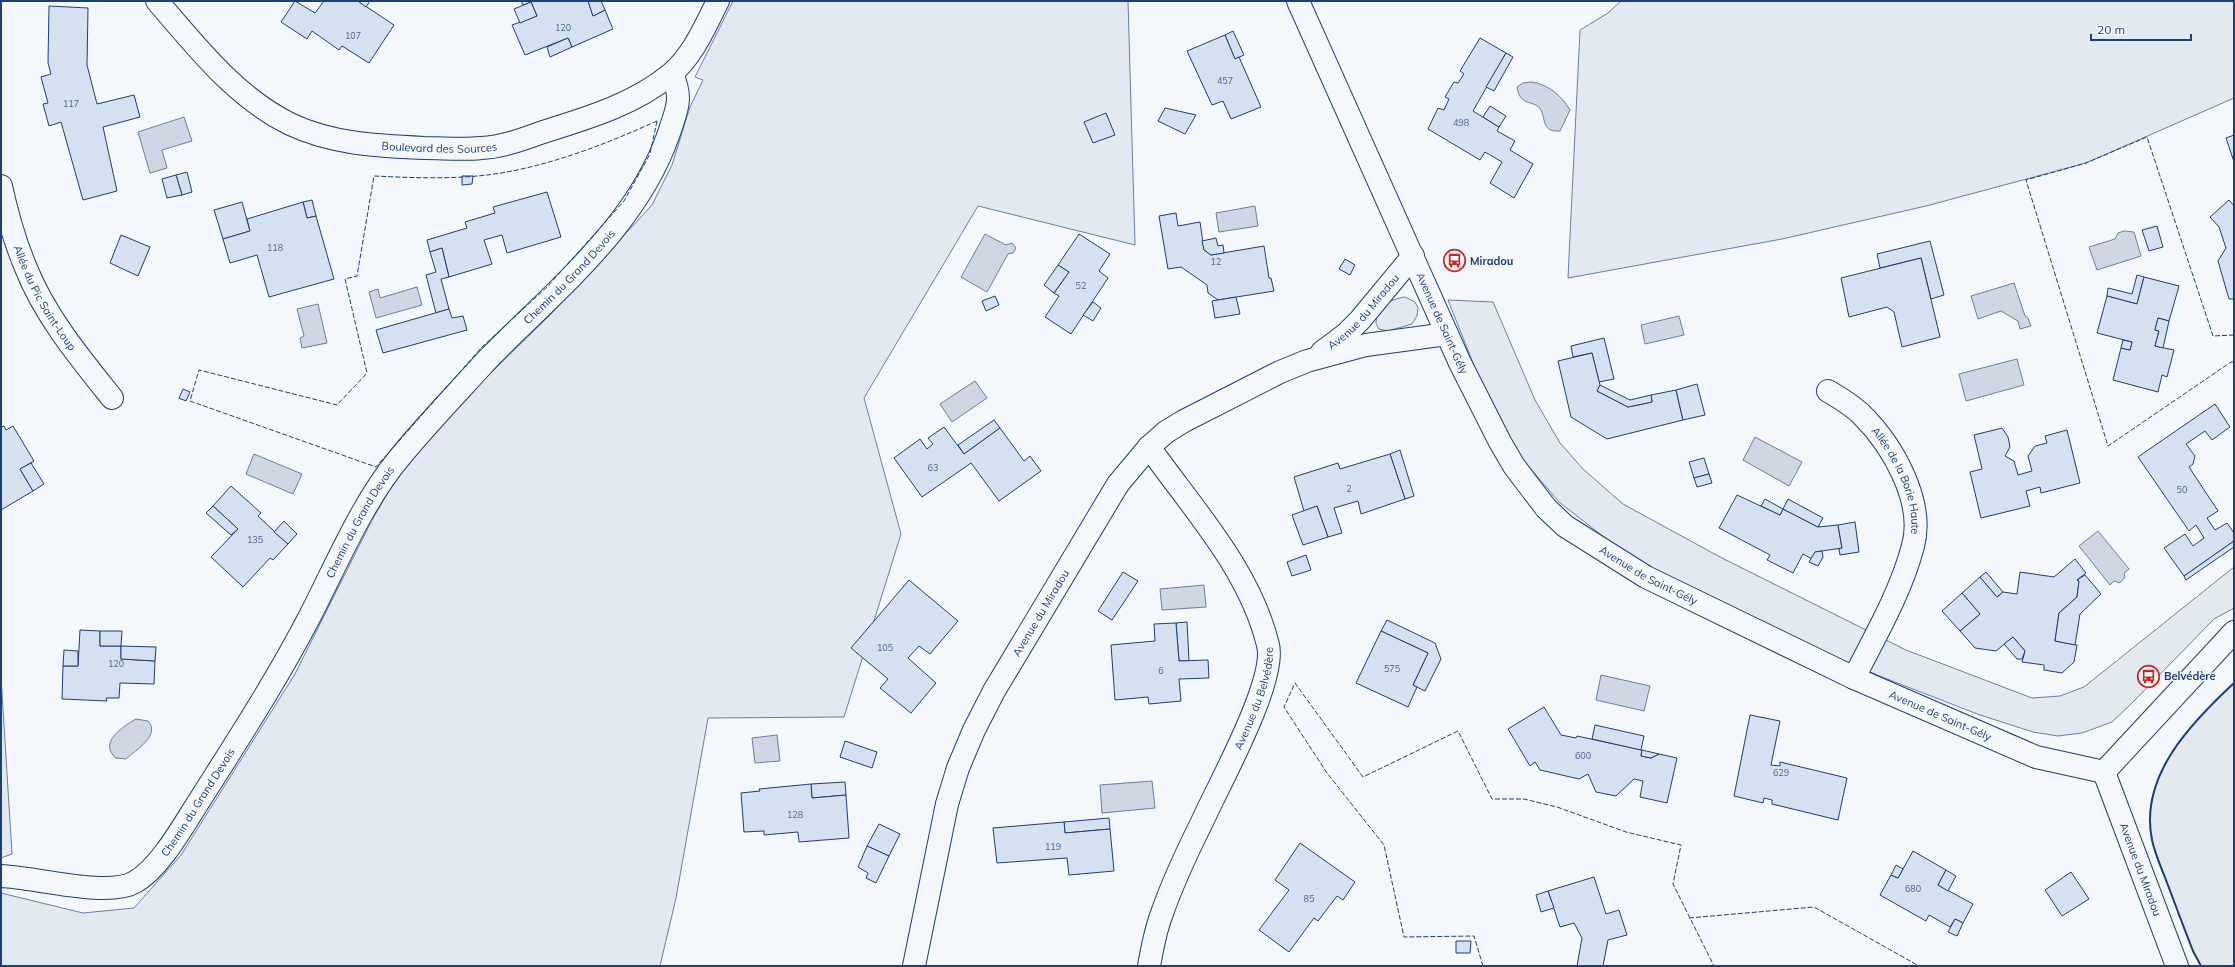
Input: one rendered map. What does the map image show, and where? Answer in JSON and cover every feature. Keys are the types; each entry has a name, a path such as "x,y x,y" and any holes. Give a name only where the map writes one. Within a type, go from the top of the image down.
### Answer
{"street":[{"name":"Boulevard des Sources","path":"157,1 206,57 235,85 263,108 289,123 316,135 352,143 389,146 483,148 518,140 598,114 628,102 672,74 691,52 718,1"},
{"name":"Avenue de Saint-Gély","path":"1298,1 1447,334 1500,442 1514,466 1546,508 1565,526 1646,577 1854,678 2036,757 2104,772"},
{"name":"Chemin du Grand Devois","path":"1,876 19,877 66,885 116,888 135,882 151,868 184,825 276,678 345,545 384,478 400,457 488,359 536,313 614,229 643,190 665,146 678,106 678,89 672,74"},
{"name":"Allée du Pic Saint-Loup","path":"1,186 14,236 26,270 46,307 74,351 112,398"},
{"name":"Avenue du Miradou","path":"1307,361 1346,334 1413,256"},
{"name":"Avenue du Miradou","path":"914,966 948,804 958,768 974,730 994,691 1118,484 1148,447 1166,432 1184,421 1280,372 1307,361 1366,345 1447,334"},
{"name":"Allée de la Borie Haute","path":"1828,391 1846,402 1862,415 1890,449 1907,484 1915,515 1914,545 1905,572 1854,678"},
{"name":"Avenue du Belvédère","path":"1148,447 1227,555 1254,601 1269,647 1268,667 1248,725 1201,822 1160,917 1148,966"},
{"path":"2104,772 2234,632"},
{"name":"Avenue du Miradou","path":"2104,772 2178,966"}],"shaded area":[{"path":"733,1 1128,1 1135,245 978,206 864,398 901,534 844,717 708,718 676,898 660,966 1,966 1,893 83,913 134,908 181,855 295,674 372,520 404,465 445,418 551,314 652,205 672,165 690,107 703,80 695,77"},
{"path":"1621,1 2234,1 2234,98 2086,163 1926,206 1782,239 1568,278 1580,30 1608,13"},
{"path":"1532,82 1549,88 1559,95 1570,110 1560,131 1554,131 1547,128 1541,110 1535,105 1524,101 1521,98 1517,87 1523,83"},
{"path":"184,117 192,141 162,150 167,168 150,173 138,132"},
{"path":"1255,206 1258,226 1219,232 1216,213"},
{"path":"2124,231 2134,232 2141,256 2097,270 2089,247 2115,239 2118,233"},
{"path":"985,234 1006,245 1012,243 1016,248 1013,253 1008,254 987,292 961,277"},
{"path":"2014,283 2025,316 2028,318 2031,326 2020,329 2018,321 2001,311 1978,319 1971,296"},
{"path":"417,287 422,305 376,318 369,292 378,289 380,298"},
{"path":"1405,297 1415,302 1418,308 1417,316 1412,324 1388,331 1379,329 1376,324 1378,313 1381,309 1389,302"},
{"path":"1448,300 1493,302 1535,400 1560,443 1583,469 1623,504 1720,557 1906,650 2032,698 2060,696 2084,687 2234,567 2234,608 2214,619 2112,722 2082,733 2058,736 2033,732 1980,715 1882,677 1807,645 1627,555 1559,502 1523,460 1501,422 1481,383"},
{"path":"318,304 327,343 302,348 300,338 304,336 297,309"},
{"path":"1679,316 1684,335 1645,344 1641,325"},
{"path":"2017,359 2024,385 1966,401 1959,374"},
{"path":"975,381 987,398 952,422 940,404"},
{"path":"1755,437 1802,462 1789,486 1743,460"},
{"path":"254,454 302,474 293,494 246,474"},
{"path":"2098,531 2129,569 2124,573 2125,577 2120,583 2114,581 2110,585 2079,546"},
{"path":"1204,585 1206,607 1162,610 1160,589"},
{"path":"1601,675 1650,686 1644,711 1596,700"},
{"path":"1,677 12,854 1,858"},
{"path":"2234,683 2234,966 2201,966 2193,951 2156,855 2152,840 2150,817 2153,794 2161,773 2172,752 2201,715"},
{"path":"136,719 148,721 151,726 149,737 141,747 126,759 116,758 111,752 111,741 124,726"},
{"path":"777,735 780,761 755,763 752,738"},
{"path":"1152,781 1155,808 1102,813 1100,785"}],"building":[{"path":"295,1 315,13 324,1 358,1 394,25 369,63 342,46 339,50 312,31 307,39 281,22"},
{"path":"358,1 370,1 366,7"},
{"path":"521,1 588,1 593,16 605,10 613,29 572,47 568,38 525,55 512,25 537,16 531,2 523,5"},
{"path":"588,1 601,1 605,10 593,16"},
{"path":"531,2 537,16 520,23 514,9"},
{"path":"49,6 88,8 87,65 97,104 134,95 140,117 103,127 117,191 83,200 61,122 49,126 43,104 48,103 41,77 51,74 48,63"},
{"path":"1233,31 1244,55 1235,59 1225,35"},
{"path":"1225,35 1235,59 1239,57 1261,107 1231,119 1223,101 1212,105 1187,51"},
{"path":"568,38 572,47 550,57 547,47"},
{"path":"1480,38 1506,53 1473,111 1499,127 1497,131 1515,141 1510,150 1533,164 1514,198 1490,183 1502,162 1485,152 1480,160 1428,129 1438,108 1444,110 1449,99 1445,97 1454,82 1458,83 1464,74 1460,71"},
{"path":"1506,53 1513,57 1494,91 1486,87"},
{"path":"1490,106 1506,116 1499,127 1483,117"},
{"path":"1165,108 1196,115 1185,134 1158,121"},
{"path":"1106,113 1115,135 1093,143 1084,122"},
{"path":"2234,135 2234,162 2226,138"},
{"path":"187,172 192,192 182,195 176,175"},
{"path":"176,175 182,195 167,198 162,179"},
{"path":"462,176 473,176 472,184 462,185"},
{"path":"547,192 561,237 507,253 502,235 484,240 492,264 449,277 442,248 430,252 427,240 467,228 465,222 495,213 493,207"},
{"path":"312,200 316,216 307,218 303,202"},
{"path":"2229,200 2234,206 2234,299 2229,299 2218,261 2226,248 2219,227 2210,217"},
{"path":"242,202 250,231 223,239 214,210"},
{"path":"303,202 307,218 316,216 334,279 269,297 257,255 230,263 223,239 250,231 247,219"},
{"path":"1176,213 1178,226 1200,222 1204,250 1211,255 1264,246 1269,278 1271,278 1274,291 1218,300 1208,293 1207,285 1181,267 1168,269 1159,216"},
{"path":"2157,226 2163,247 2149,251 2142,230"},
{"path":"1079,234 1110,254 1099,271 1108,278 1071,334 1045,317 1059,296 1054,293 1069,272 1058,265"},
{"path":"121,235 150,247 138,276 110,263"},
{"path":"1216,238 1218,246 1223,245 1224,253 1211,255 1204,250 1202,241"},
{"path":"1930,241 1944,295 1931,299 1921,258 1880,268 1877,254"},
{"path":"442,248 449,277 441,279 449,309 436,313 426,275 436,272 430,252"},
{"path":"1921,258 1940,337 1902,347 1894,312 1887,307 1849,317 1841,278"},
{"path":"1345,259 1355,265 1350,275 1339,269"},
{"path":"1058,265 1069,272 1054,293 1044,285"},
{"path":"2137,275 2144,277 2137,304 2107,296 2108,288 2132,294"},
{"path":"2144,277 2179,286 2169,321 2158,318 2155,330 2159,331 2155,346 2174,350 2167,377 2162,375 2158,392 2113,380 2121,348 2130,350 2132,342 2097,333 2107,296 2137,304"},
{"path":"995,296 999,305 986,311 982,301"},
{"path":"1236,297 1240,314 1215,318 1212,301"},
{"path":"1093,302 1101,308 1093,321 1083,315"},
{"path":"449,309 452,318 463,316 467,330 383,353 376,330"},
{"path":"2158,318 2169,321 2163,348 2155,346 2159,331 2155,330"},
{"path":"1604,338 1614,379 1599,382 1592,353 1573,357 1571,346"},
{"path":"2123,340 2132,342 2130,350 2121,348"},
{"path":"1592,353 1600,385 1597,391 1628,407 1652,402 1651,395 1676,390 1683,420 1607,439 1571,417 1558,361"},
{"path":"1697,384 1705,415 1683,420 1676,390"},
{"path":"1600,385 1630,400 1651,395 1652,402 1628,407 1597,391"},
{"path":"183,389 190,392 186,401 179,398"},
{"path":"2215,404 2230,427 2212,440 2205,431 2186,444 2195,456 2193,464 2189,467 2218,511 2207,518 2215,530 2227,523 2234,533 2234,541 2184,576 2164,548 2185,534 2193,546 2204,538 2196,525 2189,531 2138,457"},
{"path":"994,420 1000,428 964,454 958,445"},
{"path":"4,426 6,430 13,426 34,461 20,469 33,491 1,510 1,427"},
{"path":"944,427 964,454 1000,428 1024,461 1030,456 1041,471 999,501 971,463 922,497 894,458 920,439 927,449 933,444 928,438"},
{"path":"2002,428 2008,437 2010,447 2005,456 2014,461 2018,475 2032,471 2028,456 2035,446 2047,443 2045,436 2067,430 2080,483 2041,493 2040,487 2026,491 2030,506 1981,518 1970,472 1982,469 1974,435"},
{"path":"1400,450 1414,496 1405,499 1390,454"},
{"path":"1390,454 1405,499 1361,514 1358,501 1334,508 1342,533 1328,537 1317,506 1304,511 1294,477 1338,463 1340,469"},
{"path":"1704,458 1709,474 1694,478 1689,462"},
{"path":"31,463 44,484 33,491 20,469"},
{"path":"1709,474 1712,483 1697,487 1694,478"},
{"path":"231,486 261,513 258,516 288,544 273,560 270,558 243,587 211,557 238,529 213,506"},
{"path":"1737,495 1780,515 1783,509 1818,527 1838,525 1842,548 1815,552 1812,559 1803,554 1793,573 1767,560 1770,555 1719,528"},
{"path":"1765,499 1783,509 1780,515 1761,506"},
{"path":"1788,499 1823,518 1818,527 1783,509"},
{"path":"213,506 238,529 231,535 206,513"},
{"path":"1317,506 1328,537 1303,545 1292,515"},
{"path":"284,521 297,534 288,544 274,532"},
{"path":"1855,522 1859,552 1840,555 1839,549 1842,548 1838,525"},
{"path":"2234,541 2234,547 2186,580 2184,576"},
{"path":"1822,551 1823,557 1818,566 1809,562 1815,552"},
{"path":"1306,555 1311,570 1292,576 1287,562"},
{"path":"2075,559 2086,573 2077,580 2079,581 2077,597 2059,613 2055,641 2077,645 2074,662 2062,673 2044,670 2044,665 2022,662 2025,651 2013,637 1996,651 1975,648 1960,631 1980,614 1962,593 1980,577 1997,597 2003,592 2017,594 2020,572 2054,577"},
{"path":"1123,572 1138,581 1112,620 1098,611"},
{"path":"1986,572 2003,592 1997,597 1980,577"},
{"path":"2085,575 2101,594 2080,614 2075,645 2055,641 2059,613 2077,597 2079,581 2077,580"},
{"path":"909,580 958,621 930,654 919,646 908,658 936,683 911,713 880,688 888,679 851,648"},
{"path":"1962,593 1980,614 1960,631 1942,611"},
{"path":"1387,620 1435,643 1441,659 1425,691 1413,685 1428,653 1381,631"},
{"path":"1187,622 1189,661 1179,661 1176,623"},
{"path":"1176,623 1179,661 1208,660 1209,678 1179,679 1181,701 1149,704 1148,697 1115,700 1111,645 1155,641 1154,624"},
{"path":"80,630 100,631 100,646 121,646 121,659 155,661 154,684 120,683 119,698 106,698 107,701 62,699 63,666 78,666"},
{"path":"100,631 122,631 121,646 100,646"},
{"path":"1381,631 1428,653 1413,685 1417,687 1408,707 1356,683"},
{"path":"2013,637 2025,651 2022,659 2017,659 2004,644"},
{"path":"121,646 156,647 155,661 121,659"},
{"path":"64,650 78,651 78,666 63,666"},
{"path":"1544,707 1561,735 1576,738 1577,736 1642,750 1641,756 1651,758 1659,754 1677,758 1667,803 1640,797 1643,781 1634,779 1616,796 1596,792 1588,774 1579,779 1540,770 1535,762 1530,766 1508,729"},
{"path":"1750,715 1780,721 1771,765 1780,766 1780,762 1847,778 1838,820 1772,804 1772,800 1764,798 1763,803 1734,796"},
{"path":"1595,725 1644,736 1641,750 1592,739"},
{"path":"845,741 877,752 872,768 840,757"},
{"path":"1642,750 1659,754 1651,758 1641,756"},
{"path":"845,782 846,795 812,798 811,784"},
{"path":"811,784 812,798 846,795 849,838 799,842 798,832 764,835 764,831 744,832 741,793 760,791 759,789"},
{"path":"1109,818 1110,829 1065,833 1064,822"},
{"path":"1064,822 1065,833 1110,829 1114,871 1069,875 1067,858 997,863 993,828"},
{"path":"879,824 900,834 889,856 867,846"},
{"path":"1300,843 1355,882 1343,900 1337,896 1318,921 1314,918 1289,952 1259,930 1289,890 1275,880"},
{"path":"867,846 889,856 876,883 866,878 868,873 858,867"},
{"path":"1913,851 1946,870 1938,885 1973,904 1963,923 1955,919 1950,927 1929,915 1926,921 1880,895 1891,875 1898,878"},
{"path":"1896,865 1903,869 1898,878 1891,875"},
{"path":"1946,870 1956,876 1948,891 1938,885"},
{"path":"2071,872 2089,899 2062,916 2045,890"},
{"path":"1594,877 1606,914 1619,910 1627,935 1608,940 1603,966 1577,966 1582,938 1574,923 1560,927 1548,891"},
{"path":"1548,891 1554,908 1541,912 1536,895"},
{"path":"1955,919 1963,923 1957,936 1948,932"},
{"path":"1456,941 1471,941 1470,953 1456,953"}],"fence":[{"path":"657,121 650,154 624,201 547,287 482,347 376,467 190,401 199,370 337,405 367,373 345,279 357,276 374,176 424,178 491,175 507,172 546,163 584,151 657,121"},
{"path":"2234,335 2213,336 2147,137 2086,163 2026,180 2108,446 2231,362 2234,362"},
{"path":"1483,966 1474,936 1404,937 1384,845 1327,773 1284,707 1295,683 1363,777 1458,731 1492,799 1524,799 1557,807 1626,832 1681,845 1673,884 1714,966"},
{"path":"1689,918 1814,907 1919,966"}],"wall":[{"path":"2201,966 2193,951 2156,855 2152,840 2150,817 2153,794 2161,773 2172,752 2201,715 2234,683"}],"place":[{"name":"Miradou","path":"1455,261"},
{"name":"Belvédère","path":"2148,676"}]}
